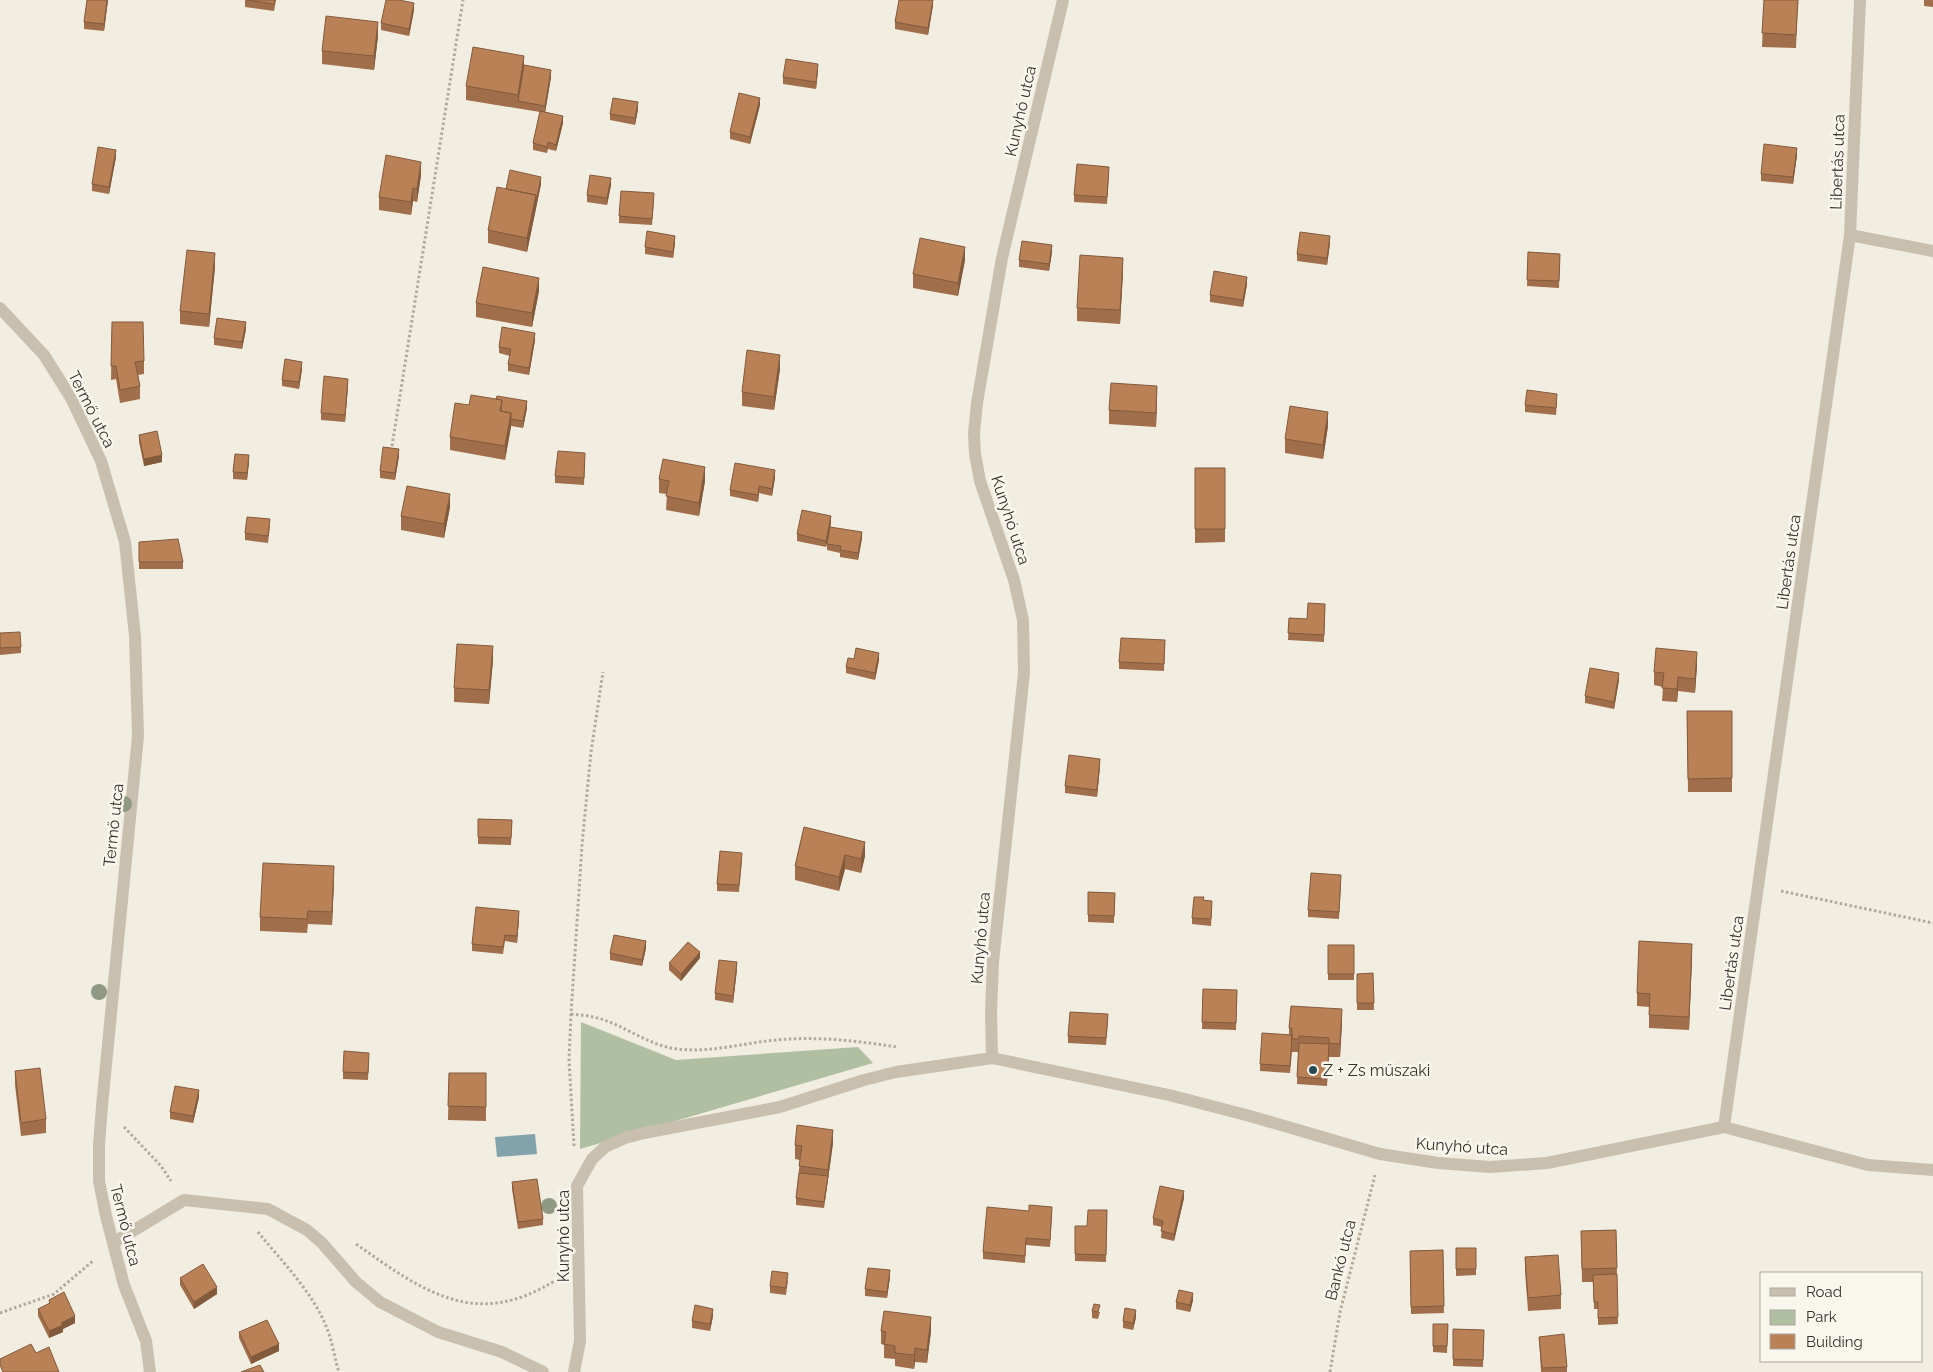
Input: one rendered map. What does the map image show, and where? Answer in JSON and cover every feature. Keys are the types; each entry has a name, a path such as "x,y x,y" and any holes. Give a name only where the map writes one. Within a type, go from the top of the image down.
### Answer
{"street":[{"name":"Kunyhó utca","path":"992,1058 993,962 1024,673 1023,620 1014,580 980,481 975,454 974,433 977,403 1002,258 1063,0"},
{"name":"Libertás utca","path":"1724,1127 1850,235 1860,0"},
{"path":"1850,235 1933,251"},
{"name":"Termő utca","path":"0,308 44,355 71,398 101,461 125,542 135,636 138,736 102,1106 99,1181 124,1285 146,1341 150,1372"},
{"name":"Kunyhó utca","path":"574,1372 580,1341 577,1186 592,1159 605,1147 625,1138 780,1107 864,1080 896,1072 992,1058 1169,1095 1250,1116 1380,1154 1438,1163 1490,1167 1547,1163 1724,1127 1868,1165 1933,1170"},
{"path":"113,1243 184,1200 268,1209 307,1230 356,1282 380,1302 438,1332 502,1352 543,1372"}],"path":[{"path":"392,446 463,0"},
{"path":"577,1186 570,1096 571,1014 582,845 591,752 603,672"},
{"path":"1758,886 1933,923"},
{"path":"571,1014 594,1017 658,1045 676,1049 700,1050 777,1040 814,1039 855,1041 901,1047"},
{"path":"102,1106 133,1135 161,1166 184,1200"},
{"name":"Bankó utca","path":"1330,1372 1340,1312 1380,1154"},
{"path":"235,1205 302,1286 314,1305 329,1334 339,1372"},
{"path":"0,1313 54,1294 113,1243"},
{"path":"354,1243 410,1281 436,1294 468,1304 492,1304 514,1300 537,1292 558,1278 578,1259"}],"green space":[{"path":"581,1022 676,1060 858,1047 873,1063 580,1149"}],"water":[{"path":"535,1134 537,1154 497,1157 495,1137"}],"building":[{"path":"87,0 107,0 104,24 84,22"},
{"path":"247,0 275,0 274,4"},
{"path":"386,0 414,3 409,29 381,23"},
{"path":"899,0 933,0 928,28 895,22"},
{"path":"1764,0 1798,0 1796,35 1762,33"},
{"path":"326,16 378,22 374,56 322,51"},
{"path":"473,47 524,56 518,95 466,86"},
{"path":"786,59 818,64 816,82 783,77"},
{"path":"524,65 551,70 545,106 518,101"},
{"path":"739,93 760,98 750,137 730,132"},
{"path":"613,98 638,102 635,118 610,114"},
{"path":"540,111 563,116 556,145 548,142 547,147 533,143"},
{"path":"1764,144 1797,148 1793,177 1761,174"},
{"path":"98,147 116,150 109,187 92,184"},
{"path":"386,155 421,162 417,189 413,188 411,202 379,197"},
{"path":"1077,164 1109,167 1107,197 1074,195"},
{"path":"510,170 541,177 536,202 536,195 506,189"},
{"path":"590,175 611,178 607,198 587,195"},
{"path":"497,187 536,195 527,238 488,230"},
{"path":"621,191 654,193 652,219 619,216"},
{"path":"647,231 675,236 673,252 645,247"},
{"path":"1300,232 1330,236 1327,258 1297,254"},
{"path":"920,238 965,247 958,283 913,274"},
{"path":"1022,241 1052,245 1049,264 1019,260"},
{"path":"187,250 215,253 209,314 180,311"},
{"path":"1528,252 1560,254 1559,281 1527,280"},
{"path":"1080,255 1123,258 1120,310 1077,308"},
{"path":"483,267 539,278 532,313 476,303"},
{"path":"1214,271 1247,277 1243,300 1210,295"},
{"path":"217,318 246,322 242,342 214,338"},
{"path":"112,322 143,322 144,361 135,362 140,386 120,390 116,366 111,366"},
{"path":"502,327 535,333 529,368 508,364 511,349 499,347"},
{"path":"747,350 780,355 774,397 742,392"},
{"path":"285,359 302,362 299,382 282,380"},
{"path":"324,376 348,379 345,415 321,413"},
{"path":"1111,383 1157,386 1156,413 1109,410"},
{"path":"1527,390 1557,394 1556,408 1525,405"},
{"path":"471,395 502,400 500,411 511,413 505,446 450,437 455,403 469,405"},
{"path":"497,396 527,401 523,421 511,419 511,413 501,411 502,400 496,399"},
{"path":"1290,406 1328,412 1323,445 1285,439"},
{"path":"157,431 162,455 144,459 139,435"},
{"path":"383,447 399,449 395,473 380,471"},
{"path":"558,451 585,453 584,478 555,476"},
{"path":"235,454 249,455 247,473 233,472"},
{"path":"663,459 705,467 699,503 666,496 669,481 659,479"},
{"path":"735,463 775,470 772,489 759,486 758,495 730,490"},
{"path":"1195,468 1225,468 1225,529 1195,529"},
{"path":"407,486 450,494 444,524 401,516"},
{"path":"802,510 831,516 826,541 797,534"},
{"path":"247,517 270,519 268,536 245,533"},
{"path":"830,527 862,532 858,553 840,550 841,546 827,544"},
{"path":"178,539 183,562 139,562 139,542"},
{"path":"1308,603 1325,604 1324,635 1288,633 1289,618 1307,619"},
{"path":"20,632 21,647 0,648 0,633"},
{"path":"1121,638 1165,640 1164,664 1119,662"},
{"path":"457,644 493,646 489,690 454,688"},
{"path":"856,648 879,653 875,673 846,667 848,658 854,659"},
{"path":"1656,648 1697,652 1695,679 1678,677 1677,689 1662,688 1664,673 1654,672"},
{"path":"1590,668 1619,673 1614,702 1585,696"},
{"path":"1687,711 1732,711 1732,778 1688,779"},
{"path":"1069,755 1100,759 1097,790 1065,786"},
{"path":"478,819 512,820 511,838 478,837"},
{"path":"804,827 865,842 861,859 845,855 839,877 795,866"},
{"path":"720,851 742,853 739,885 717,884"},
{"path":"263,863 334,866 332,912 308,911 307,919 260,917"},
{"path":"1311,873 1341,875 1339,912 1308,910"},
{"path":"1088,892 1115,893 1114,916 1088,915"},
{"path":"1194,897 1204,897 1203,900 1212,901 1211,919 1192,918"},
{"path":"476,907 519,911 517,936 505,935 503,947 472,944"},
{"path":"614,935 646,941 642,960 610,953"},
{"path":"1639,941 1692,944 1689,1017 1649,1015 1650,994 1637,993"},
{"path":"688,942 700,952 681,974 669,963"},
{"path":"1328,945 1354,945 1354,974 1328,974"},
{"path":"719,960 737,962 733,996 715,993"},
{"path":"1373,973 1374,1003 1357,1003 1357,974"},
{"path":"1203,989 1237,990 1236,1023 1202,1022"},
{"path":"1291,1006 1342,1009 1340,1044 1329,1043 1329,1038 1299,1036 1299,1039 1292,1039 1292,1028 1289,1028"},
{"path":"1070,1012 1108,1014 1106,1038 1068,1036"},
{"path":"1262,1033 1292,1035 1290,1066 1260,1064"},
{"name":"Z + Zs műszaki","path":"1299,1043 1329,1044 1327,1079 1297,1077"},
{"path":"344,1051 369,1053 368,1073 343,1072"},
{"path":"40,1068 46,1119 21,1123 15,1071"},
{"path":"449,1073 486,1073 486,1107 448,1106"},
{"path":"175,1086 199,1090 193,1116 170,1112"},
{"path":"797,1125 833,1130 828,1170 799,1166 802,1146 795,1145"},
{"path":"799,1173 828,1176 824,1202 796,1198"},
{"path":"537,1179 543,1219 518,1222 512,1182"},
{"path":"1160,1186 1184,1191 1174,1234 1161,1231 1163,1221 1153,1218"},
{"path":"1029,1205 1052,1207 1050,1240 1026,1238 1025,1256 983,1252 987,1207 1029,1211"},
{"path":"1088,1210 1107,1210 1106,1255 1075,1254 1075,1226 1087,1226"},
{"path":"1616,1230 1617,1268 1582,1269 1581,1231"},
{"path":"1456,1248 1476,1248 1476,1269 1456,1269"},
{"path":"1443,1250 1444,1306 1411,1307 1410,1251"},
{"path":"1558,1255 1561,1295 1528,1298 1525,1257"},
{"path":"203,1264 217,1287 194,1302 180,1278"},
{"path":"868,1268 890,1270 887,1292 865,1289"},
{"path":"772,1271 788,1273 786,1288 770,1286"},
{"path":"1617,1274 1618,1317 1598,1318 1598,1302 1594,1302 1593,1275"},
{"path":"1179,1290 1193,1293 1190,1305 1176,1302"},
{"path":"64,1292 75,1316 61,1323 63,1325 49,1331 38,1309 50,1303 49,1300"},
{"path":"1094,1304 1100,1305 1098,1312 1092,1311"},
{"path":"695,1305 713,1309 710,1324 692,1321"},
{"path":"1125,1308 1136,1310 1133,1323 1123,1321"},
{"path":"884,1311 931,1317 927,1350 915,1348 914,1355 895,1353 895,1346 884,1344 886,1332 881,1331"},
{"path":"267,1320 279,1344 251,1357 239,1332"},
{"path":"1433,1324 1448,1324 1447,1346 1433,1346"},
{"path":"1453,1329 1484,1330 1483,1360 1453,1359"},
{"path":"1564,1334 1567,1367 1542,1368 1539,1337"},
{"path":"31,1344 36,1353 49,1347 59,1372 3,1372 0,1359"},
{"path":"260,1365 264,1372 241,1372"}],"place":[{"name":"Z + Zs műszaki","path":"1313,1070"}]}
